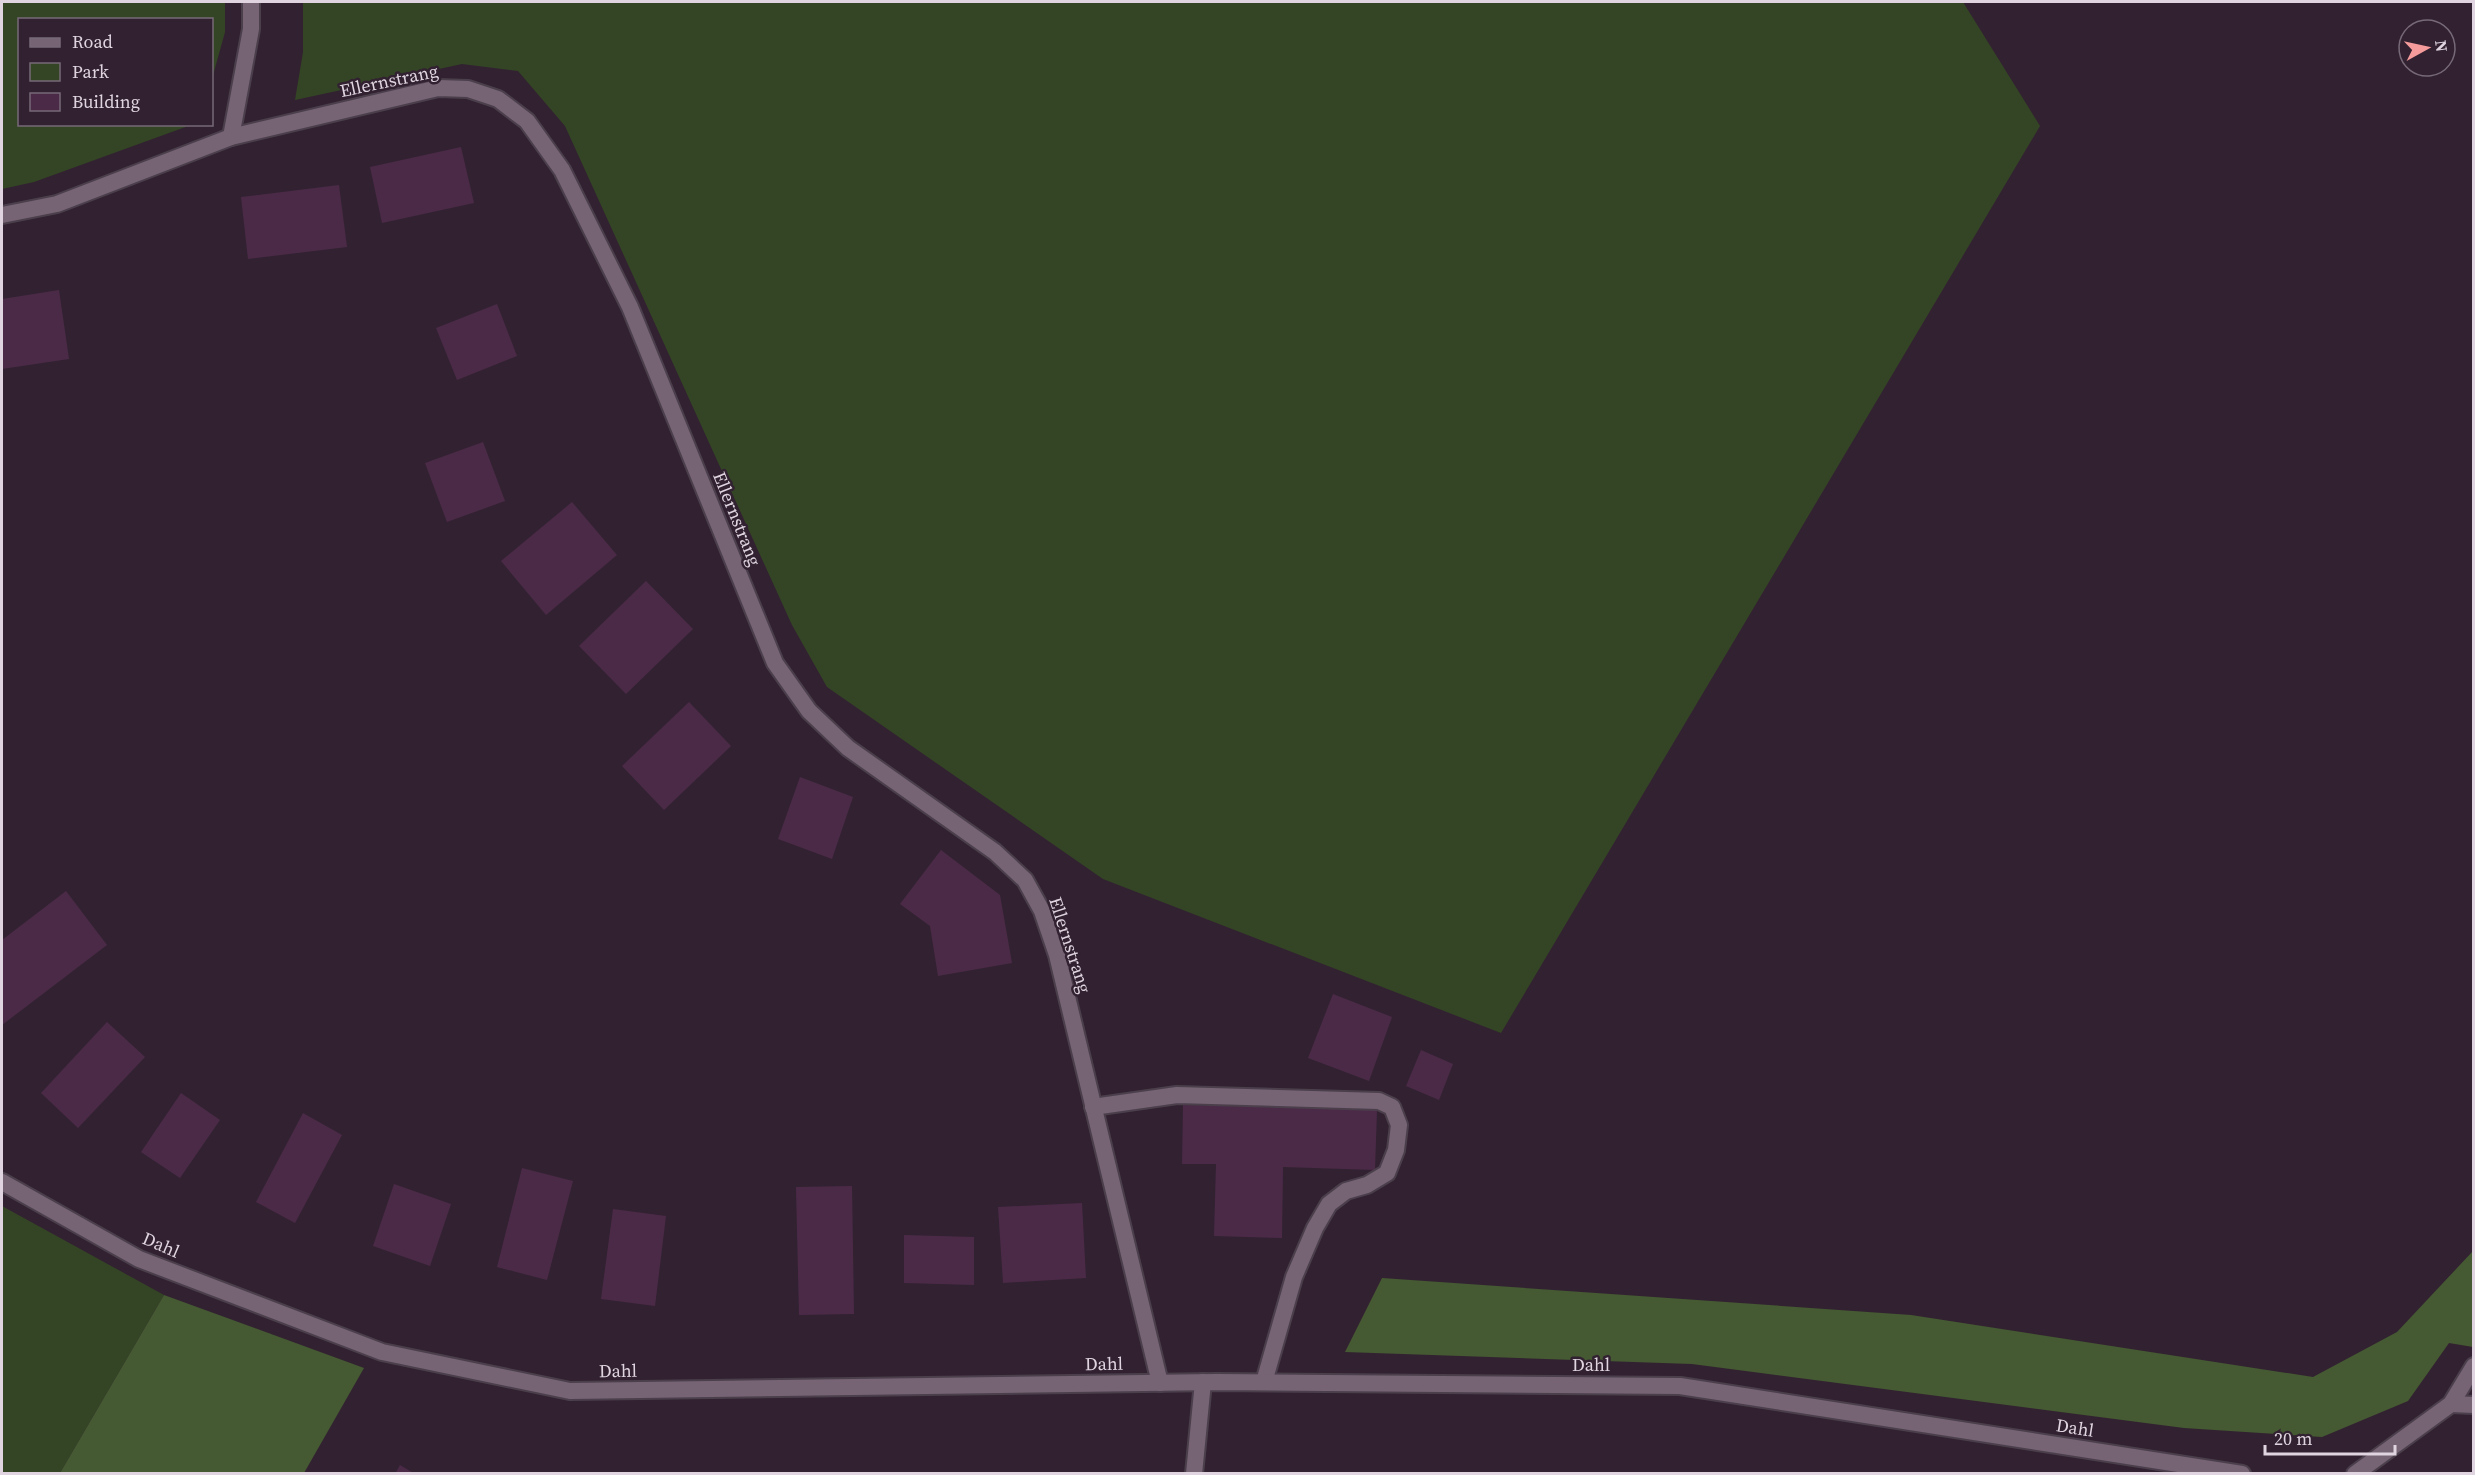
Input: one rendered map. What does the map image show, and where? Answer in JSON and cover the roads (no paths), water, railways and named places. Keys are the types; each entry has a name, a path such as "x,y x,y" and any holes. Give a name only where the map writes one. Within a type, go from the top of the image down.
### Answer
{"street":[{"path":"231,137 251,29 251,2"},
{"name":"Ellernstrang","path":"2,215 57,204 231,137 438,88 468,89 498,99 527,121 562,170 630,307 775,663 809,711 848,748 995,852 1025,880 1042,911 1057,955 1160,1383"},
{"path":"1093,1107 1177,1095 1379,1101 1392,1107 1399,1125 1396,1150 1387,1173 1367,1185 1346,1191 1329,1204 1315,1228 1294,1277 1264,1382"},
{"name":"Dahl","path":"2,1182 139,1259 382,1352 570,1391 1203,1382 1680,1386 2242,1473"},
{"path":"2355,1473 2451,1404 2474,1366"},
{"path":"1194,1473 1203,1382"},
{"path":"2451,1404 2474,1405"}]}
